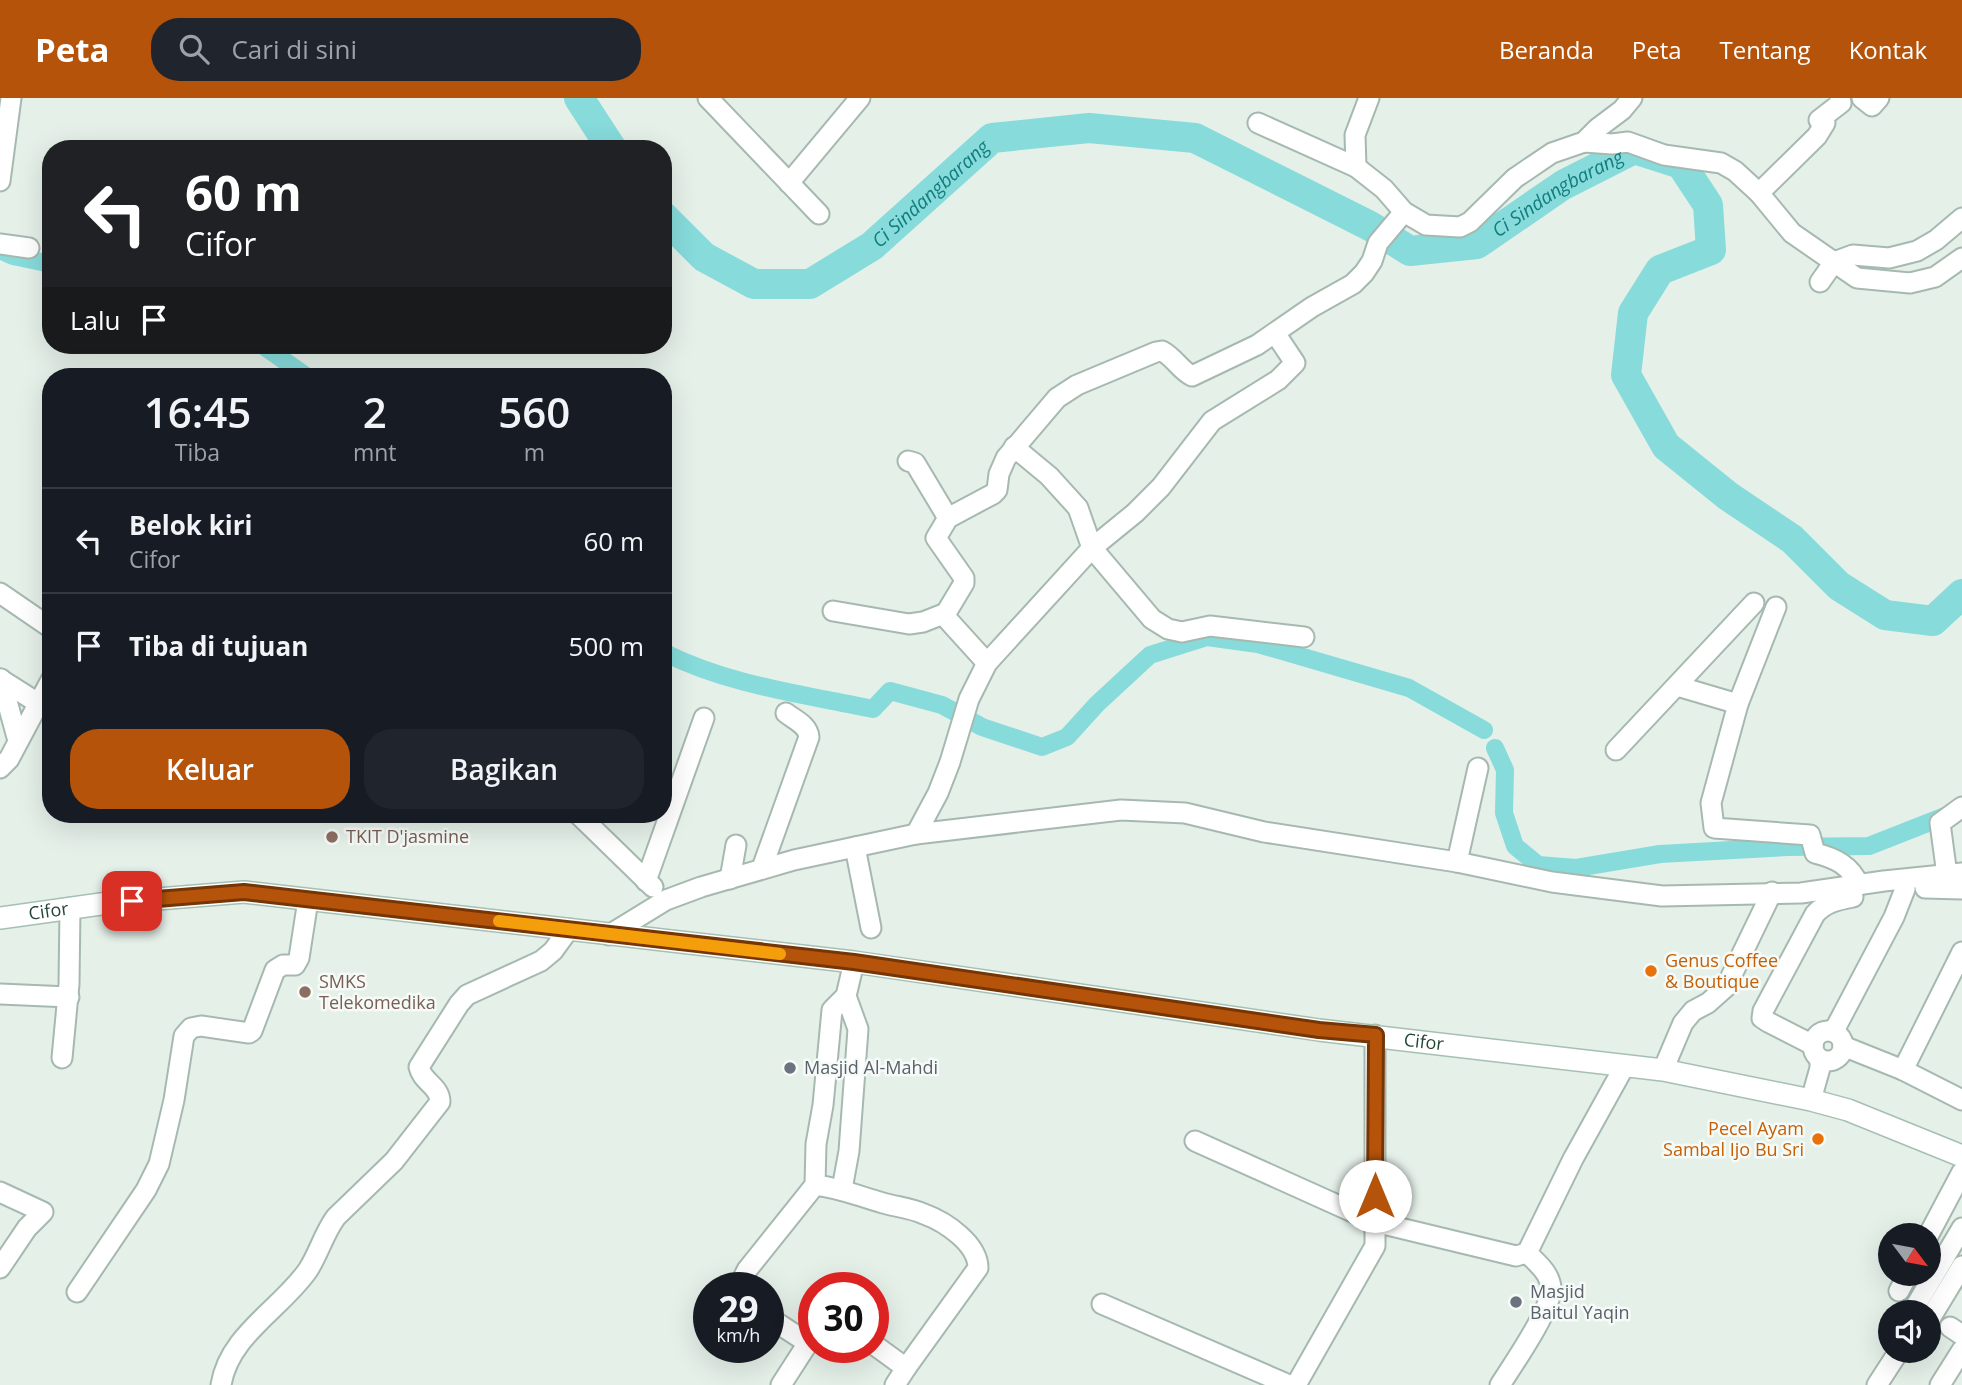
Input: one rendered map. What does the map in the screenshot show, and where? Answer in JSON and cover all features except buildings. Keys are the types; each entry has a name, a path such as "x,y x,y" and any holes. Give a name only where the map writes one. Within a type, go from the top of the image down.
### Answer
{"street":[{"path":"0,181 11,98"},
{"path":"708,98 819,214"},
{"path":"789,183 860,98"},
{"path":"1356,167 1354,135 1369,98"},
{"path":"1584,142 1632,98"},
{"path":"1759,193 1817,136 1825,123 1819,120 1841,103 1840,98"},
{"path":"1862,98 1872,106 1879,98"},
{"path":"1258,123 1356,167 1384,189 1404,212 1426,225 1460,227 1469,222 1515,178 1552,153 1584,142 1628,142 1664,155 1721,163 1735,171 1759,193 1792,233 1857,278 1910,283 1935,277 1962,258"},
{"path":"833,611 909,624 923,622 946,612 964,583 961,572 936,538 948,518 993,495 999,474 1014,447 1057,398 1077,385 1162,351 1185,372 1192,376 1198,375 1275,333 1312,307 1353,284 1372,261 1378,243 1404,212"},
{"path":"1820,282 1834,262 1853,255 1889,258 1917,251 1962,218"},
{"path":"0,252 0,244 29,248"},
{"path":"916,834 937,793 969,699 987,663 1092,548 1135,513 1161,487 1212,421 1278,380 1290,369 1295,363 1275,333"},
{"path":"1014,447 1049,476 1078,508 1092,548 1152,619 1168,629 1182,632 1210,626 1304,637"},
{"path":"908,461 915,463 948,518"},
{"path":"0,593 42,622"},
{"path":"1616,750 1754,603"},
{"path":"1776,607 1738,704 1711,803 1714,828 1810,835 1815,853 1830,857 1852,870 1859,884"},
{"path":"946,612 948,620 987,663"},
{"path":"0,679 38,703"},
{"path":"0,679 18,741"},
{"path":"1677,686 1738,704"},
{"path":"0,768 9,759 42,696"},
{"path":"762,868 809,737 809,732 801,723 786,713"},
{"path":"672,808 704,718"},
{"path":"1457,862 1478,768"},
{"path":"609,935 666,900 762,868 916,834 1121,810 1185,813 1264,832 1457,862 1552,882 1662,895 1801,893 1954,874 1940,823 1962,807"},
{"path":"587,823 666,900"},
{"path":"646,881 667,823"},
{"path":"730,879 736,845"},
{"path":"855,846 871,928"},
{"path":"1905,889 1840,1039 1837,1059 1817,1053 1762,1018 1763,1011 1815,914 1823,906 1836,900 1905,889 1962,889"},
{"name":"Cifor","path":"0,918 108,903 244,892 854,962 1319,1030 1662,1070 1848,1110 1962,1156"},
{"path":"1662,1070 1683,1023 1693,1012 1726,988 1772,892"},
{"path":"77,1292 139,1200 159,1164 170,1120 184,1035 191,1028 201,1027 248,1033 252,1031 275,970 282,965 295,965 299,958 308,900"},
{"path":"62,1058 68,997 70,908"},
{"path":"221,1385 223,1371 247,1335 309,1268 329,1226 394,1161 440,1102 435,1088 425,1080 419,1067 459,1004 467,995 541,961 553,951 569,929"},
{"path":"1903,1070 1962,952"},
{"path":"746,1272 815,1185 815,1158 832,1010 846,996 854,962"},
{"path":"0,994 68,997"},
{"path":"842,1189 849,1151 858,1029 846,996"},
{"path":"1811,1100 1820,1033 1840,1039 1962,1100"},
{"path":"1296,1385 1375,1246 1376,1035"},
{"path":"1195,1141 1375,1222 1517,1256 1527,1252 1573,1159 1624,1067"},
{"path":"1935,1223 1962,1172"},
{"path":"815,1185 842,1189 927,1215 954,1232 971,1247 978,1258 978,1268 895,1385"},
{"path":"0,1192 43,1212 27,1228 0,1268"},
{"path":"1941,1261 1962,1228"},
{"path":"1500,1385 1538,1322 1551,1289 1545,1271 1527,1252"},
{"path":"1941,1267 1959,1271 1941,1301"},
{"path":"1102,1304 1289,1385"},
{"path":"1940,1385 1962,1350"},
{"path":"889,1356 906,1368"},
{"path":"780,1385 798,1359"},
{"path":"1877,1385 1891,1363"}],"waterway":[{"name":"Ci Sindangbarang","path":"579,98 606,140"},
{"name":"Ci Sindangbarang","path":"672,225 704,257 754,284 810,284 872,246 992,138 1089,128 1195,138 1370,226 1410,251 1477,244 1563,185 1634,149 1681,164 1708,205 1711,250 1660,270 1633,313 1626,375 1666,446 1728,496 1792,539 1839,586 1885,615 1933,621 1962,594"},
{"path":"0,250 13,256 42,262"},
{"path":"275,354 295,368"},
{"path":"672,656 739,681 873,709 890,691 942,705 982,727 1042,747 1067,737 1097,704 1150,655 1207,637 1258,644 1409,688 1484,730"},
{"path":"1495,748 1505,770 1504,813 1515,846 1538,865 1576,868 1660,854 1787,847 1869,846 1953,813"}],"slow traffic":[{"path":"499,921 780,954"}],"place":[{"name":"TKIT D'jasmine","path":"332,837"},
{"name":"Genus Coffee & Boutique","path":"1651,971"},
{"name":"SMKS Telekomedika","path":"305,992"},
{"name":"Masjid Al-Mahdi","path":"790,1068"},
{"name":"Pecel Ayam Sambal Ijo Bu Sri","path":"1818,1139"},
{"name":"Masjid Baitul Yaqin","path":"1516,1302"}],"route":[{"path":"132,901 244,892 854,962 1319,1030 1376,1035 1375,1196"}]}
